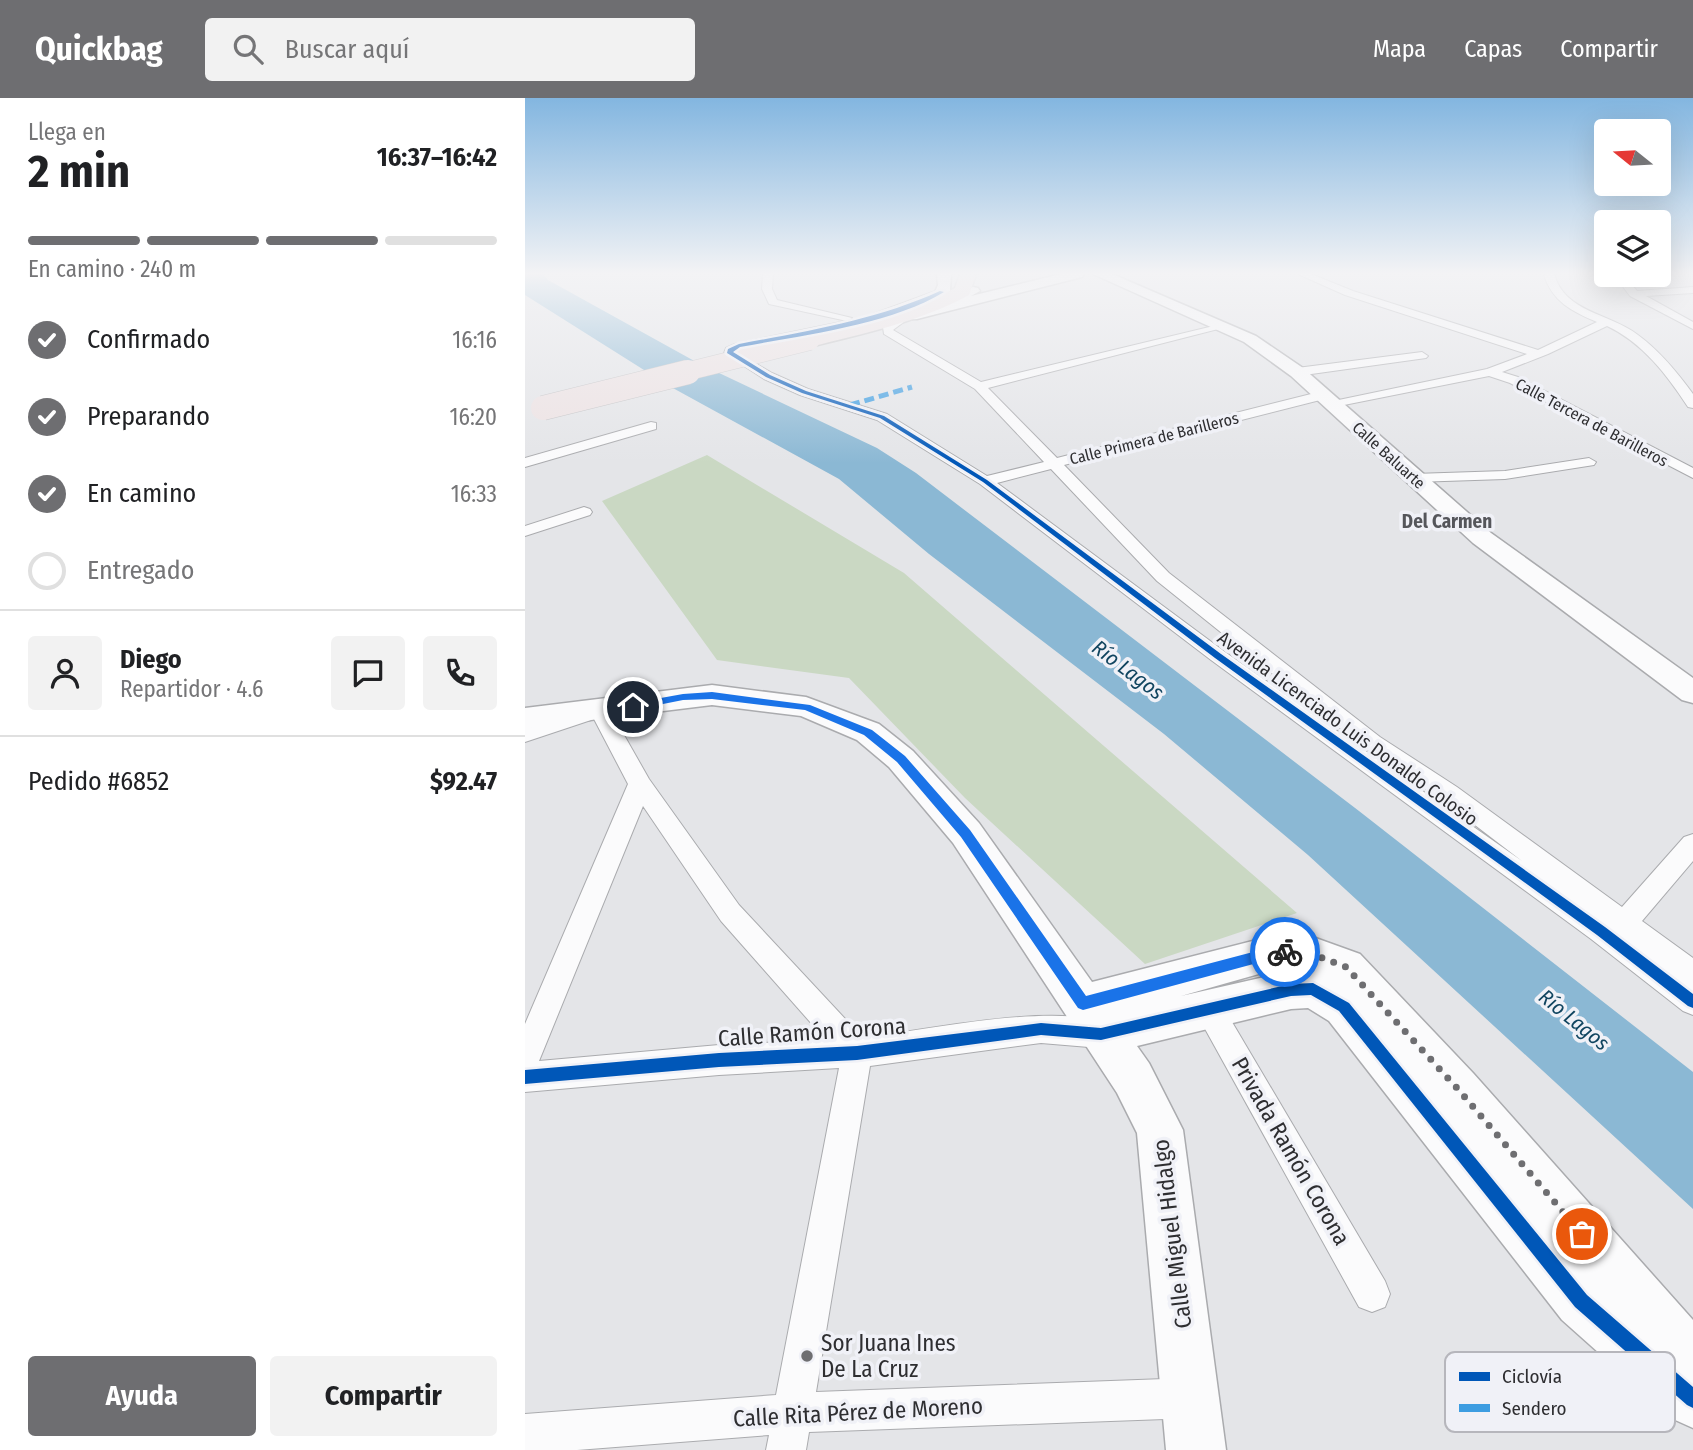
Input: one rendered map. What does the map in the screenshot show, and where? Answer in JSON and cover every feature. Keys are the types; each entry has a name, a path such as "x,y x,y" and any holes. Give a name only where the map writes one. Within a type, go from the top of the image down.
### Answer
{"highway":[{"path":"534,410 826,337"}],"street":[{"name":"Avenida Licenciado Luis Donaldo Colosio","path":"782,337 739,346 730,350 730,353 768,376 804,393 882,417 985,481 1218,656 1601,931 1693,1002"},
{"name":"Avenida Licenciado Luis Donaldo Colosio","path":"897,337 979,386 1163,577 1372,742 1449,793 1693,974"},
{"path":"979,386 1174,337"},
{"name":"Calle Baluarte","path":"1246,337 1297,372 1482,538 1693,693"},
{"path":"1483,337 1538,355"},
{"name":"Calle Primera de Barilleros","path":"985,481 1329,400 1490,372 1538,355 1575,337"},
{"path":"1634,337 1677,379 1693,404"},
{"path":"1297,372 1422,356"},
{"name":"Calle Tercera de Barilleros","path":"1490,372 1514,380 1693,474"},
{"path":"525,463 651,426"},
{"path":"1414,478 1505,475 1589,461"},
{"path":"525,531 584,512"},
{"name":"Calle Miguel Hidalgo","path":"600,710 712,695 806,707 868,732 901,759 966,834 1133,1078 1160,1130 1196,1450"},
{"path":"525,718 600,710"},
{"path":"525,734 600,710"},
{"path":"600,710 640,784 730,913 857,1053 790,1432"},
{"path":"525,1059 640,784"},
{"path":"1625,922 1693,844"},
{"path":"1092,1019 1276,952 1310,953 1346,967 1457,1088 1671,1338 1693,1354"},
{"path":"1092,1019 1209,1009 1291,990 1313,989 1344,1007 1581,1301 1639,1352"},
{"name":"Privada Ramón Corona","path":"1209,1009 1372,1294"},
{"name":"Calle Ramón Corona","path":"525,1077 719,1060 857,1053 1041,1029 1092,1019"},
{"path":"1675,1383 1693,1399"},
{"name":"Calle Rita Pérez de Moreno","path":"525,1434 790,1432 1192,1398"}],"green space":[{"path":"707,455 904,573 1297,913 1145,964 965,798 849,678 717,660 602,501"}],"water":[{"name":"Río Lagos","path":"592,337 651,337 698,363 877,448 916,473 1359,811 1693,1072 1693,1209 1308,855 1164,734 929,554 839,479 671,387"}],"marked path":[{"path":"850,405 912,387"}],"cycle path":[{"path":"785,337 739,346 730,350 730,353 768,376 804,392 882,417 985,481 1218,656 1601,931 1693,1002"},
{"path":"525,1077 719,1060 857,1053 1041,1029 1101,1034 1291,990 1313,989 1344,1007 1581,1301 1639,1352"},
{"path":"1675,1383 1693,1399"}],"way so far":[{"path":"1285,952 1310,953 1346,967 1457,1088 1582,1234"}],"place":[{"name":"Sor Juana Ines De La Cruz","path":"807,1356"}],"district":[{"name":"Del Carmen","path":"1447,521"}],"route":[{"path":"633,707 683,697 712,695 806,707 868,732 901,759 966,834 1083,1004 1276,952 1285,952"}]}
